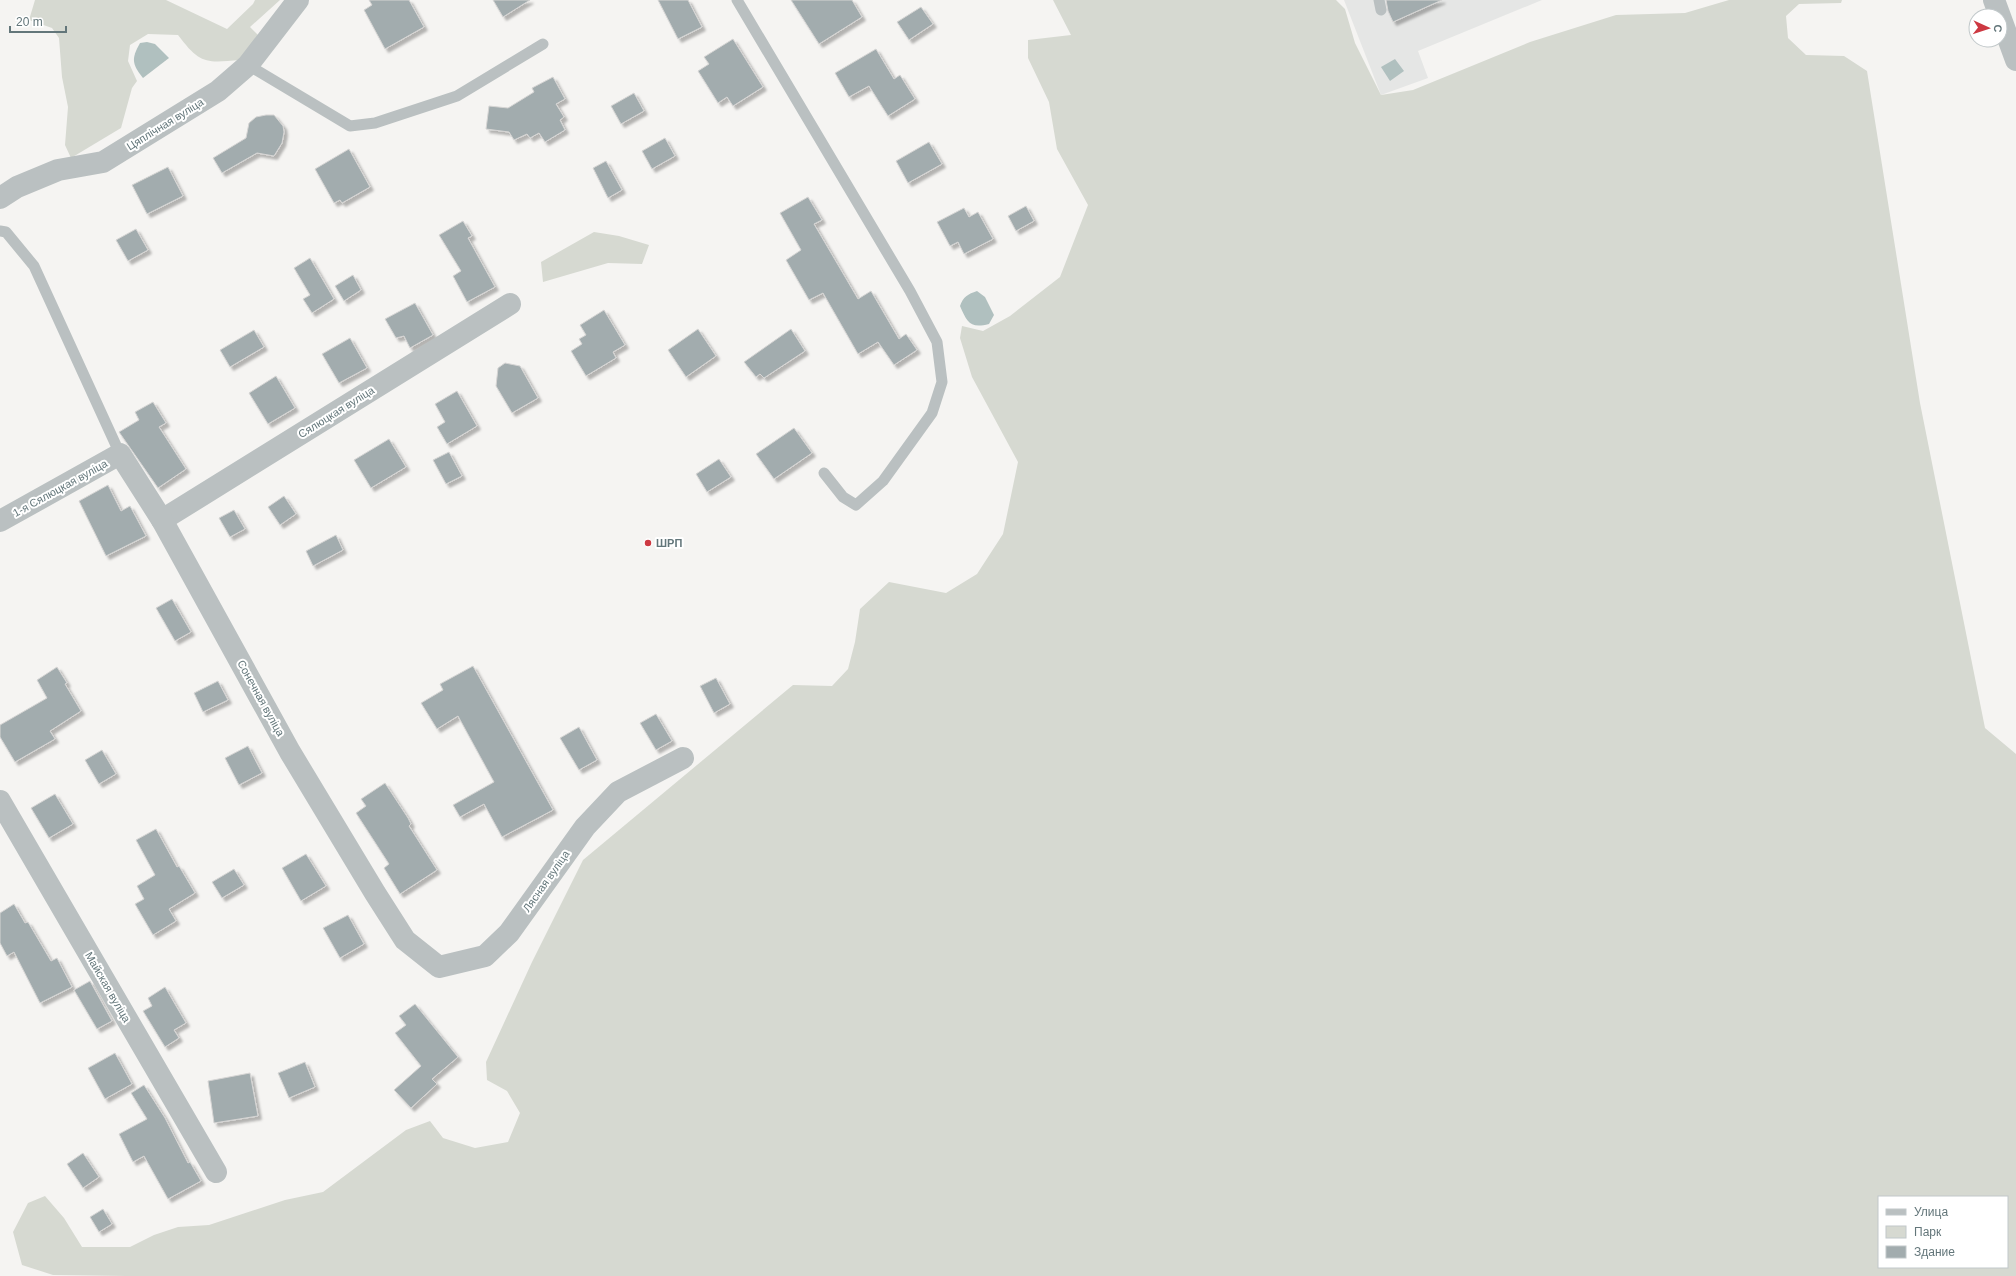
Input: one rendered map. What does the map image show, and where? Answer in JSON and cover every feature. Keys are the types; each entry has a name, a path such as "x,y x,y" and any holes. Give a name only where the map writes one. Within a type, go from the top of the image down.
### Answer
{"street":[{"name":"Цяплічная вуліца","path":"0,198 17,186 58,170 103,162 218,91 248,65 298,0"},
{"path":"1994,0 2016,60"},
{"name":"Сялюцкая вуліца","path":"162,520 510,304"},
{"name":"Сонечная вуліца","path":"120,454 162,520 290,752 405,940"},
{"name":"1-я Сялюцкая вуліца","path":"0,521 120,454"},
{"name":"Лясная вуліца","path":"405,940 439,966 485,956 509,933 585,827 618,792 683,758"},
{"name":"Майская вуліца","path":"0,801 216,1172"}],"lane":[{"path":"737,0 910,291 937,342 942,382 932,413 883,481 856,505 843,497 824,473"},
{"path":"248,65 350,126 376,123 457,96 543,44"},
{"path":"0,231 6,232 34,266 120,454"}],"shaded area":[{"path":"1344,0 1542,0 1418,51 1428,78 1381,95"},
{"path":"147,42 155,44 169,58 143,78 135,65 134,57 140,43"},
{"path":"1395,59 1404,71 1390,81 1381,67"},
{"path":"977,291 985,297 994,315 989,324 977,326 973,325 967,320 960,306 966,296"}],"green space":[{"path":"35,0 166,0 227,29 253,4 255,0 280,0 250,27 258,35 240,60 204,60 192,52 178,35 148,34 130,45 128,61 137,81 132,88 121,128 71,158 65,145 68,107 62,77 59,38 52,28 29,20"},
{"path":"1053,0 1336,0 1345,9 1355,43 1381,95 1413,90 1530,42 1616,15 1685,13 1729,0 1842,0 1841,3 1799,4 1786,16 1788,38 1806,55 1844,56 1867,71 1920,403 1985,728 2016,754 2016,1276 126,1276 53,1275 22,1265 13,1232 28,1203 45,1196 64,1218 82,1247 130,1247 154,1235 178,1227 209,1225 285,1200 323,1192 406,1130 430,1121 443,1138 475,1148 508,1142 520,1113 507,1091 487,1080 486,1062 532,962 583,860 793,685 832,686 848,669 855,642 860,609 889,582 946,593 977,574 1003,534 1018,462 972,377 960,338 962,326 983,331 1010,316 1060,277 1088,205 1057,149 1049,102 1028,58 1028,40 1071,35"},
{"path":"594,232 619,236 649,245 642,264 608,263 543,282 541,262"}],"building":[{"path":"369,0 409,0 424,27 385,49 364,10 372,5"},
{"path":"493,0 530,0 503,17"},
{"path":"658,0 688,0 702,27 678,39"},
{"path":"791,0 852,0 862,17 819,44"},
{"path":"1386,0 1442,0 1393,22 1388,11"},
{"path":"921,7 933,24 909,40 897,22"},
{"path":"733,39 763,87 733,106 727,97 718,103 698,71 709,64 704,57"},
{"path":"876,49 894,79 900,75 915,99 888,116 869,86 849,97 835,73"},
{"path":"553,77 565,99 556,104 564,117 560,120 565,130 545,142 539,133 530,138 527,134 514,140 509,132 486,129 489,106 508,108 534,92 532,88"},
{"path":"634,93 644,111 621,124 611,106"},
{"path":"274,115 283,126 284,132 282,143 274,156 257,153 222,173 213,158 246,138 249,123 256,117"},
{"path":"665,138 675,156 652,169 642,151"},
{"path":"929,142 942,164 908,183 896,161"},
{"path":"349,149 370,187 342,203 340,200 334,203 315,169"},
{"path":"606,161 622,190 608,198 593,168"},
{"path":"168,167 183,196 147,214 132,185"},
{"path":"808,197 822,220 814,224 858,299 871,291 899,339 906,334 917,350 894,365 878,342 858,354 823,293 809,300 786,260 801,250 780,213"},
{"path":"1026,206 1034,221 1016,231 1008,216"},
{"path":"964,208 969,217 978,212 993,239 964,254 958,242 950,246 937,222"},
{"path":"463,221 472,236 468,238 495,287 467,302 453,276 461,271 439,235"},
{"path":"136,229 148,250 128,261 116,240"},
{"path":"310,258 334,299 312,313 303,299 310,295 294,268"},
{"path":"353,275 361,290 344,301 335,286"},
{"path":"415,303 433,335 410,348 404,336 396,338 385,319"},
{"path":"604,310 625,345 613,352 616,358 586,376 571,351 582,344 579,339 586,335 580,325"},
{"path":"698,329 716,356 686,377 668,350"},
{"path":"791,329 805,351 764,378 760,374 756,377 744,362"},
{"path":"254,330 264,347 230,367 220,350"},
{"path":"350,338 367,368 339,383 322,354"},
{"path":"505,363 520,366 538,398 512,413 496,386 498,368"},
{"path":"276,376 295,408 268,424 249,393"},
{"path":"457,391 477,426 447,444 437,427 445,422 435,404"},
{"path":"153,402 166,423 159,427 186,469 158,488 119,432 139,420 135,412"},
{"path":"794,428 812,453 774,479 756,454"},
{"path":"389,439 406,467 371,488 354,460"},
{"path":"449,452 462,476 446,484 433,460"},
{"path":"719,459 731,477 707,492 696,474"},
{"path":"108,485 121,511 130,506 146,536 106,556 79,501"},
{"path":"284,496 296,514 280,525 268,507"},
{"path":"234,510 245,529 230,537 219,518"},
{"path":"336,535 343,550 313,566 306,551"},
{"path":"172,599 191,632 175,641 156,608"},
{"path":"473,666 553,810 502,837 484,804 460,817 453,805 494,782 458,716 437,729 421,703 443,690 440,684"},
{"path":"57,667 81,711 50,731 55,739 15,762 0,737 0,725 47,698 37,680"},
{"path":"716,678 730,704 714,713 700,686"},
{"path":"218,681 228,700 203,712 194,693"},
{"path":"656,714 672,741 656,750 640,723"},
{"path":"579,727 597,760 579,770 560,738"},
{"path":"248,746 262,773 239,785 225,758"},
{"path":"102,750 116,774 99,784 85,760"},
{"path":"385,783 408,818 411,824 409,826 437,870 400,894 384,868 389,864 356,813 366,806 361,799"},
{"path":"55,794 73,824 49,838 31,808"},
{"path":"156,829 177,867 179,866 195,893 169,909 176,921 153,935 135,904 144,899 137,886 155,875 136,840"},
{"path":"306,854 326,886 301,901 282,868"},
{"path":"234,869 244,885 222,898 212,882"},
{"path":"14,904 25,923 28,922 51,961 57,958 72,987 40,1003 14,952 7,956 0,943 0,913"},
{"path":"348,915 364,944 340,958 323,928"},
{"path":"90,981 112,1021 97,1029 74,990"},
{"path":"165,987 186,1023 174,1030 179,1038 165,1047 143,1011 152,1006 148,998"},
{"path":"415,1004 458,1057 432,1079 437,1084 411,1108 394,1090 421,1066 395,1033 406,1025 399,1016"},
{"path":"115,1053 132,1084 105,1099 88,1068"},
{"path":"305,1062 315,1087 289,1098 278,1073"},
{"path":"250,1073 258,1116 214,1123 208,1081"},
{"path":"144,1085 165,1118 188,1163 190,1162 201,1181 168,1199 144,1156 133,1162 119,1134 147,1119 131,1093"},
{"path":"83,1153 99,1177 83,1188 67,1164"},
{"path":"103,1209 112,1224 99,1232 90,1217"}],"place":[{"name":"ШРП","path":"648,543"}]}
